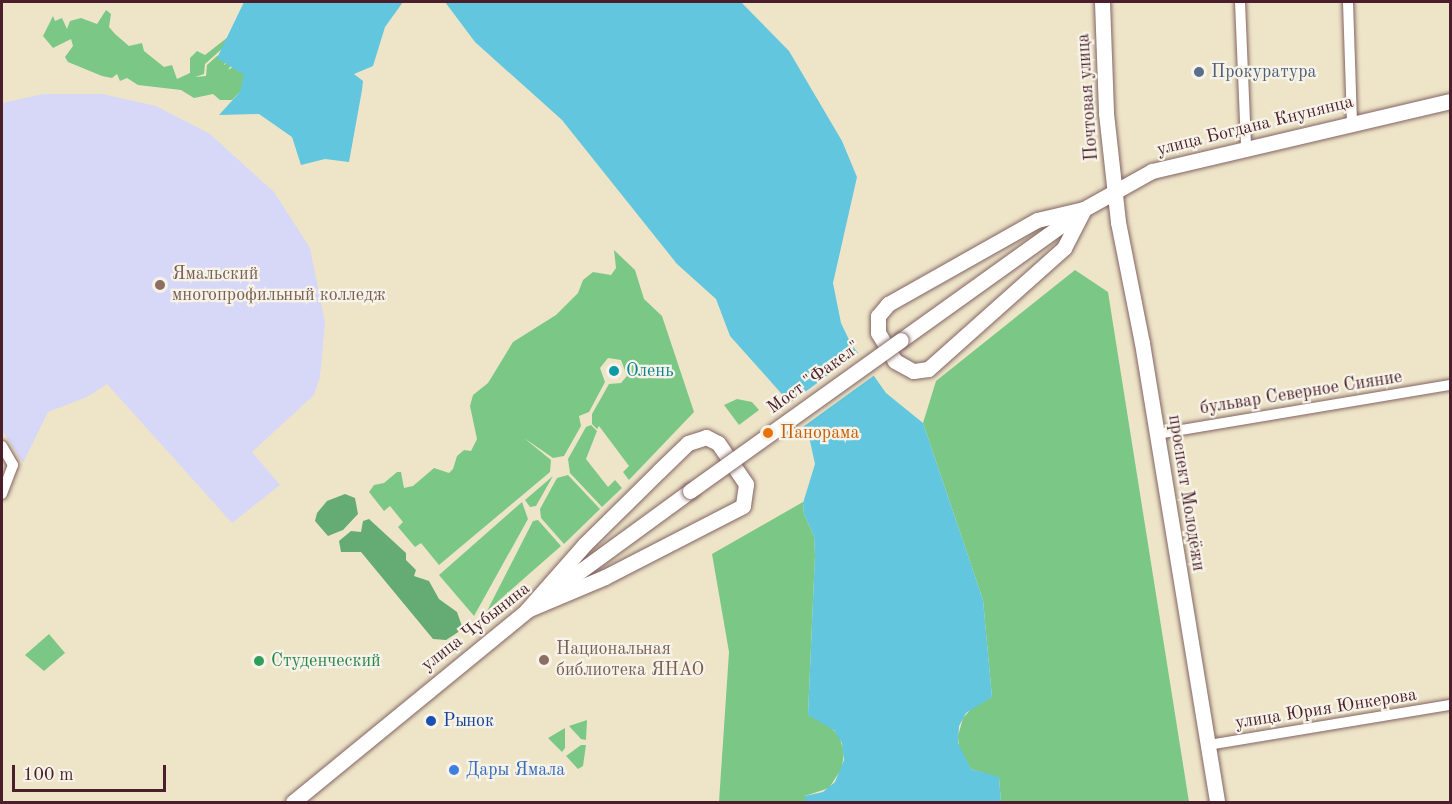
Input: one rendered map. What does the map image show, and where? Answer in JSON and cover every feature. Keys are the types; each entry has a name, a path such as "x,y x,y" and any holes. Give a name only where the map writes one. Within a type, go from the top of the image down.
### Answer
{"street":[{"name":"Почтовая улица","path":"1102,2 1106,113 1114,190"},
{"path":"1240,2 1246,148"},
{"path":"1348,2 1352,122"},
{"name":"улица Богдана Кнунянца","path":"902,339 1084,209 1114,190 1160,169 1450,100"},
{"name":"проспект Молодёжи","path":"1114,190 1157,434 1217,802"},
{"path":"1084,209 1064,248 928,369 913,371 895,362 878,333 878,316 888,304 1037,220 1084,209"},
{"name":"Мост \"Факел\"","path":"690,491 902,339"},
{"name":"бульвар Северное Сияние","path":"1157,434 1450,385"},
{"path":"706,437 718,444 746,484 747,499 736,512 605,577 527,610 585,544 688,443 706,437"},
{"path":"2,446 13,465 13,474 2,494"},
{"name":"улица Чубынина","path":"293,802 527,610 690,491"},
{"name":"улица Юрия Юнкерова","path":"1208,745 1450,705"}],"shaded area":[{"name":"Ямальский многопрофильный колледж","path":"43,94 102,94 156,106 210,134 274,192 310,248 325,322 320,377 314,395 252,452 280,485 232,523 107,384 87,397 48,412 23,463 2,430 2,103"}],"green space":[{"path":"106,10 111,14 109,27 115,34 129,46 142,43 144,51 164,67 172,65 177,79 190,73 190,58 197,51 205,55 228,37 225,46 205,64 204,74 195,77 206,76 207,65 217,56 232,51 224,65 236,58 228,70 239,63 247,72 242,90 232,100 220,100 213,94 194,98 181,90 138,85 127,78 120,81 117,74 112,78 102,76 68,62 65,57 73,46 71,39 53,48 43,36 53,16 55,21 62,18 67,29 70,21 81,18 97,24"},
{"path":"614,250 635,270 644,299 662,316 694,412 629,480 623,472 629,466 599,426 597,429 592,424 592,414 609,384 621,383 627,376 621,360 608,358 600,368 605,382 589,412 579,416 581,426 564,456 553,458 524,438 551,460 550,472 439,565 421,543 415,547 398,527 403,522 390,506 384,511 369,492 374,485 384,483 397,472 401,472 404,488 413,486 434,468 449,473 453,469 457,456 464,450 471,451 477,439 470,406 473,395 488,383 513,342 556,315 578,293 583,280 593,272 611,275 616,268"},
{"path":"1075,270 1108,292 1189,802 1001,802 999,778 971,769 959,750 958,736 963,718 974,706 992,697 983,600 923,423 936,381"},
{"path":"737,399 752,402 759,410 739,425 724,405"},
{"path":"591,425 597,431 586,459 608,487 615,480 622,488 602,507 570,473 568,459 586,427"},
{"path":"568,475 600,509 564,544 541,518 540,509 557,478"},
{"path":"553,476 536,506 530,507 525,500"},
{"path":"345,494 355,498 358,514 343,530 328,536 315,521 317,513 327,501"},
{"path":"522,502 528,519 474,616 439,575"},
{"path":"803,502 804,514 814,536 815,555 808,715 827,723 839,736 844,751 842,768 829,788 805,796 805,802 719,802 729,652 712,554"},
{"path":"369,519 406,553 406,560 416,570 414,576 429,581 439,599 457,612 463,629 446,640 433,639 361,552 341,552 339,541 351,531 361,532 363,521"},
{"path":"538,520 561,546 487,611 533,521"},
{"path":"49,634 65,653 44,671 25,655"},
{"path":"587,720 586,740 581,739 569,726"},
{"path":"565,728 565,748 562,752 548,738"},
{"path":"581,745 586,745 583,766 578,769 566,756"}],"water":[{"path":"244,2 403,2 385,27 373,66 354,74 363,81 349,162 325,159 301,165 292,137 259,114 219,115 240,92 244,75 217,58"},
{"path":"445,2 741,2 789,51 842,141 857,177 833,283 841,323 850,342 886,393 923,423 983,600 992,697 966,713 959,726 958,743 971,769 999,777 1001,802 805,802 805,796 823,792 835,782 844,760 842,743 834,730 808,715 815,555 814,536 804,514 803,503 815,464 810,441 788,401 730,336 716,299 677,264 562,120 475,42"}],"pier":[{"path":"860,352 876,374 800,429 787,405"}],"place":[{"name":"Прокуратура","path":"1199,72"},
{"name":"Ямальский многопрофильный колледж","path":"160,285"},
{"name":"Олень","path":"614,371"},
{"name":"Панорама","path":"768,433"},
{"name":"Национальная библиотека ЯНАО","path":"544,660"},
{"name":"Студенческий","path":"259,661"},
{"name":"Рынок","path":"431,721"},
{"name":"Дары Ямала","path":"454,770"}]}
